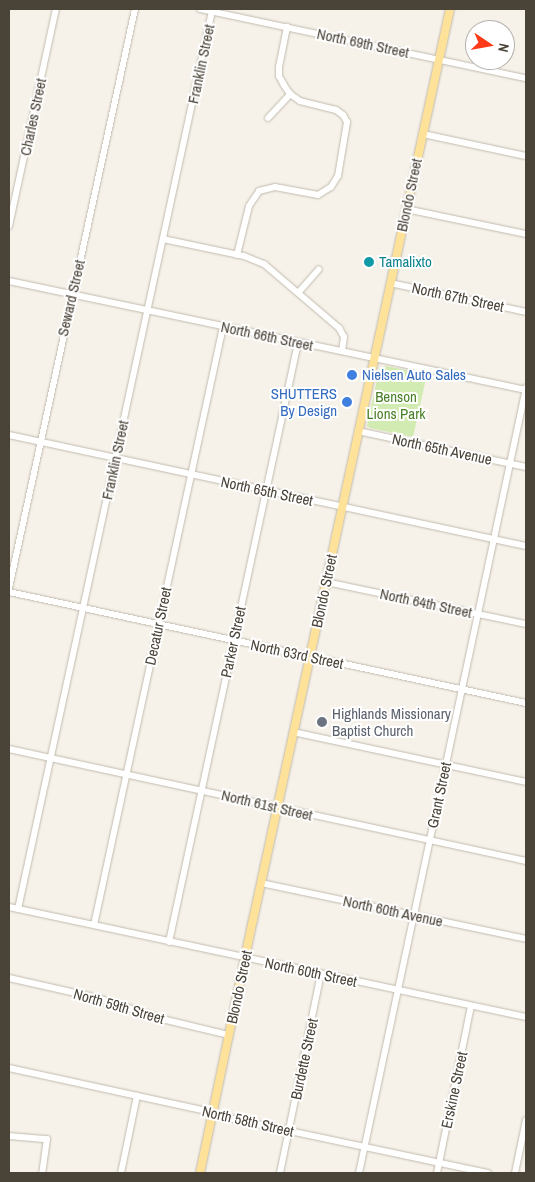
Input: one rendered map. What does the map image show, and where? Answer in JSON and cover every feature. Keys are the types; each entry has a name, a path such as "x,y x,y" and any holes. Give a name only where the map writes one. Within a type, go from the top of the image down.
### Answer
{"main road":[{"name":"Blondo Street","path":"200,1173 260,883 450,9"}],"street":[{"name":"Charles Street","path":"9,226 56,9"},
{"name":"Seward Street","path":"9,588 135,9"},
{"name":"North 69th Street","path":"200,9 526,78"},
{"name":"Franklin Street","path":"18,909 212,11"},
{"path":"238,255 249,206 259,191 275,187 318,194 331,188 338,176 347,133 346,118 336,110 304,102 290,94 281,81 279,67 287,27"},
{"path":"268,118 290,94"},
{"path":"422,134 526,156"},
{"path":"406,208 526,234"},
{"path":"163,239 238,255 264,264 299,292 342,332 342,352"},
{"path":"299,292 319,269"},
{"name":"North 66th Street","path":"9,281 298,343 526,389"},
{"name":"North 67th Street","path":"390,283 526,312"},
{"name":"Decatur Street","path":"94,925 222,327"},
{"name":"Parker Street","path":"169,942 298,343"},
{"name":"Grant Street","path":"359,1173 396,990 526,389"},
{"name":"North 65th Avenue","path":"358,431 526,467"},
{"name":"North 65th Street","path":"9,435 526,546"},
{"name":"North 64th Street","path":"326,582 526,624"},
{"name":"North 63rd Street","path":"9,592 526,703"},
{"path":"293,732 526,782"},
{"name":"North 61st Street","path":"9,748 526,861"},
{"name":"North 60th Avenue","path":"260,883 526,939"},
{"name":"North 60th Street","path":"9,906 169,942 526,1017"},
{"name":"Burdette Street","path":"280,1173 321,974"},
{"name":"North 59th Street","path":"9,978 98,998 173,1022 229,1035"},
{"name":"Erskine Street","path":"437,1173 471,1006"},
{"name":"North 58th Street","path":"9,1068 289,1131 488,1173"},
{"path":"121,1173 137,1096"},
{"path":"515,1173 526,1120"},
{"path":"9,1136 47,1139 42,1173"}],"green space":[{"name":"Benson Lions Park","path":"385,366 427,374 413,437 367,426 379,370"}],"place":[{"name":"Tamalixto","path":"369,262"},
{"name":"Nielsen Auto Sales","path":"352,375"},
{"name":"SHUTTERS By Design","path":"347,402"},
{"name":"Highlands Missionary Baptist Church","path":"322,722"}]}
